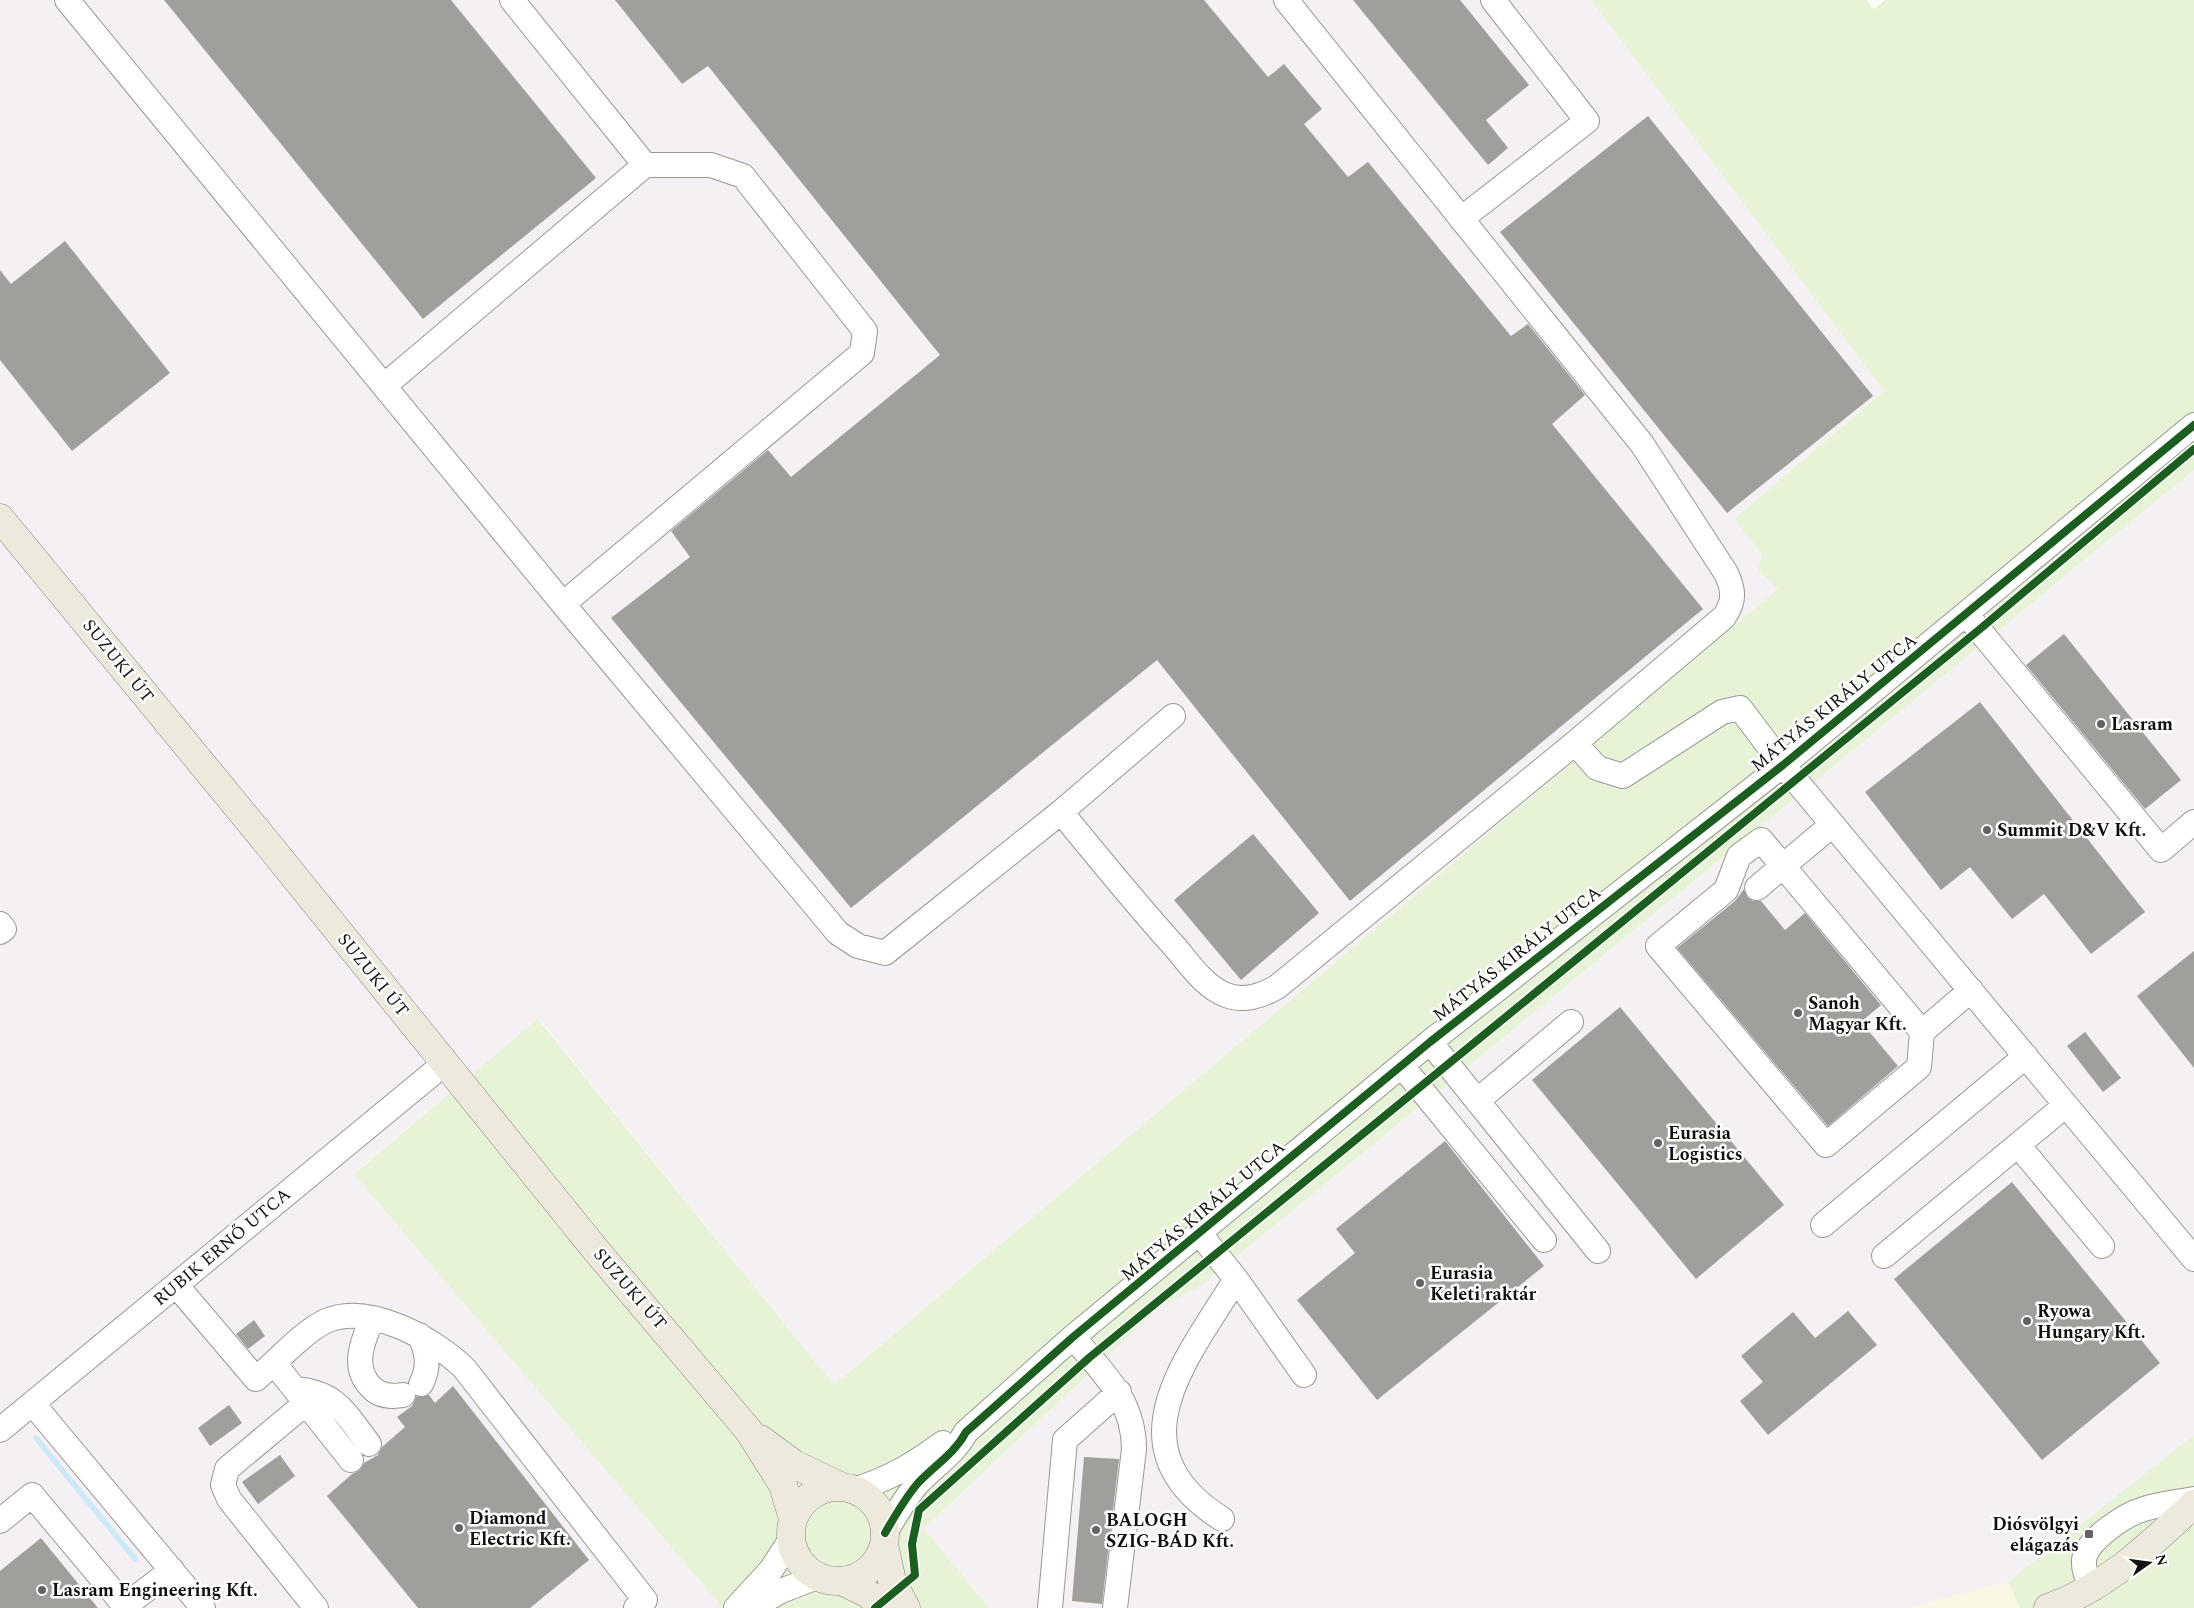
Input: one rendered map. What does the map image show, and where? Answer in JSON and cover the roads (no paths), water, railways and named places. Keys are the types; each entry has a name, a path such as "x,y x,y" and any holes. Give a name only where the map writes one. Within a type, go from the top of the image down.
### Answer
{"main road":[{"name":"SUZUKI ÚT","path":"0,518 260,834 444,1064 749,1431"},
{"path":"749,1431 794,1464 864,1495 877,1508 882,1517 892,1581 906,1608"},
{"path":"749,1431 783,1485 798,1560 829,1579 868,1594 885,1608"},
{"path":"792,1529 801,1505 811,1495 826,1489 848,1489"},
{"path":"2048,1608 2078,1599 2145,1550 2194,1504"},
{"path":"829,1579 855,1578 868,1571 878,1560 884,1539"}],"street":[{"path":"67,0 563,604 838,933 858,946 885,953 1061,812 1173,716"},
{"path":"512,0 645,165"},
{"path":"1061,812 1145,914 1206,982 1228,996 1251,997 1263,994 1277,987 1574,743 1724,617 1731,607 1733,598 1731,585 1726,573 1642,444 1286,0"},
{"path":"1461,219 1587,121 1494,0"},
{"path":"384,386 645,165 711,165 743,176 865,331 862,353 563,604"},
{"name":"MÁTYÁS KIRÁLY UTCA","path":"884,1539 904,1500 918,1483 958,1446 966,1432 1073,1337 1430,1042 1782,765 2194,424"},
{"path":"1966,614 2160,850 2194,822"},
{"path":"1574,743 1597,768 1623,776 1722,712 1740,708 1782,765 1832,826 2194,1259"},
{"path":"1757,888 1832,826"},
{"path":"1922,1032 1761,840 1739,856 1726,890 1658,946 1826,1144 1919,1067 1922,1032 1970,990"},
{"path":"0,924 4,929 0,932"},
{"path":"1477,1100 1571,1022"},
{"path":"1430,1042 1598,1251"},
{"path":"1823,1225 2026,1056"},
{"name":"RUBIK ERNŐ UTCA","path":"0,1430 444,1064"},
{"path":"1402,1066 1544,1240"},
{"path":"1884,1256 2066,1105"},
{"path":"2018,1145 2102,1246"},
{"path":"1200,1234 1236,1279 1304,1375"},
{"path":"1222,1519 1193,1498 1183,1484 1163,1440 1163,1424 1171,1390 1181,1368 1236,1279"},
{"path":"176,1285 256,1379 326,1321 351,1316 372,1318 419,1335 446,1351 464,1368 645,1600 636,1608"},
{"path":"372,1318 360,1354 362,1376 380,1395 412,1390 427,1367 427,1356 419,1335"},
{"path":"1073,1337 1119,1392 1131,1419 1134,1449 1115,1608"},
{"path":"274,1364 351,1460"},
{"path":"316,1608 229,1499 223,1485 227,1469 300,1396 313,1391 327,1396 338,1404 369,1444"},
{"path":"1050,1608 1066,1440 1119,1392"},
{"path":"33,1404 203,1608"},
{"name":"MÁTYÁS KIRÁLY UTCA","path":"848,1489 885,1480 908,1468 950,1437 966,1432"},
{"path":"0,1521 32,1495 126,1607 172,1570"},
{"path":"2078,1599 2084,1570 2084,1558 2089,1547 2101,1535 2123,1519 2143,1509 2194,1499"},
{"path":"736,1608 771,1570 792,1529"},
{"path":"751,1608 781,1591 829,1579"}],"waterway":[{"path":"36,1438 135,1559"}],"place":[{"name":"Lasram","path":"2101,724"},
{"name":"Summit D&V Kft.","path":"1987,830"},
{"name":"Sanoh Magyar Kft.","path":"1798,1013"},
{"name":"Eurasia Logistics","path":"1658,1143"},
{"name":"Eurasia Keleti raktár","path":"1420,1283"},
{"name":"Ryowa Hungary Kft.","path":"2027,1321"},
{"name":"Diamond Electric Kft.","path":"459,1528"},
{"name":"BALOGH SZIG-BÁD Kft.","path":"1096,1530"},
{"name":"Diósvölgyi elágazás","path":"2089,1534"},
{"name":"Lasram Engineering Kft.","path":"42,1590"}]}
